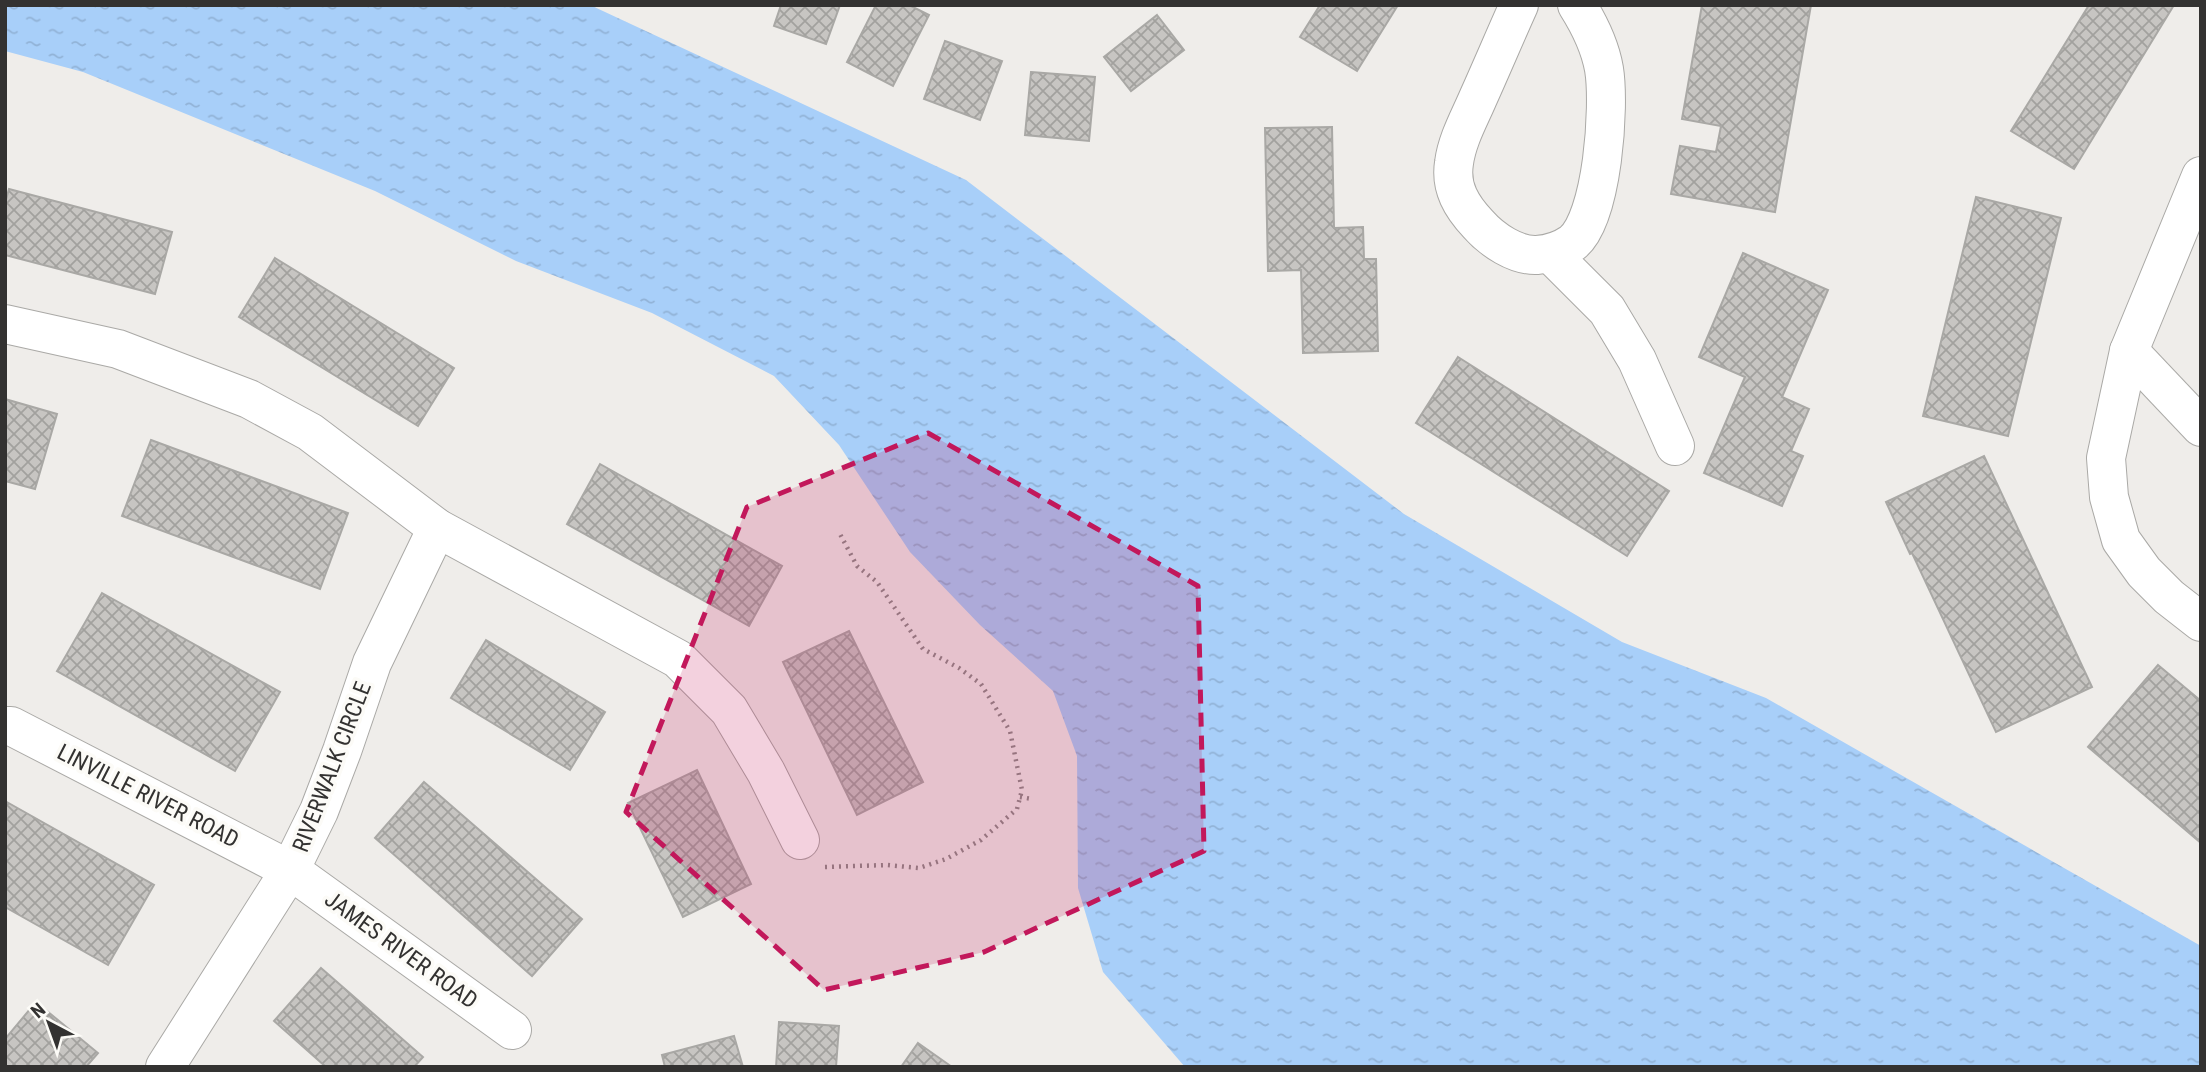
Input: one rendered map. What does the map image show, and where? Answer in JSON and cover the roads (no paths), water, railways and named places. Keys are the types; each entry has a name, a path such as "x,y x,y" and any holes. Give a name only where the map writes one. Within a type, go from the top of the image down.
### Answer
{"street":[{"path":"1519,5 1459,141 1453,165 1455,192 1466,212 1489,236 1525,256 1551,254 1574,242 1587,221 1598,187 1607,117 1604,68 1589,25 1577,5"},
{"path":"2201,176 2129,351 2106,458 2109,496 2120,540 2160,589 2201,622"},
{"path":"1551,254 1607,310 1637,360 1675,446"},
{"path":"5,324 118,349 249,400 310,432 437,528 678,659 729,710 765,772 800,841"},
{"path":"2129,351 2201,427"},
{"name":"RIVERWALK CIRCLE","path":"166,1067 290,870 342,751 372,663 437,528"},
{"name":"LINVILLE RIVER ROAD","path":"5,726 11,726 290,870"},
{"name":"JAMES RIVER ROAD","path":"290,870 512,1030"}],"water":[{"path":"5,5 590,5 966,180 1404,514 1622,642 1766,698 2201,946 2201,1067 1185,1067 1103,972 1078,888 1077,756 1053,691 980,625 910,552 839,445 774,376 652,313 516,261 375,191 83,72 5,51"}]}
